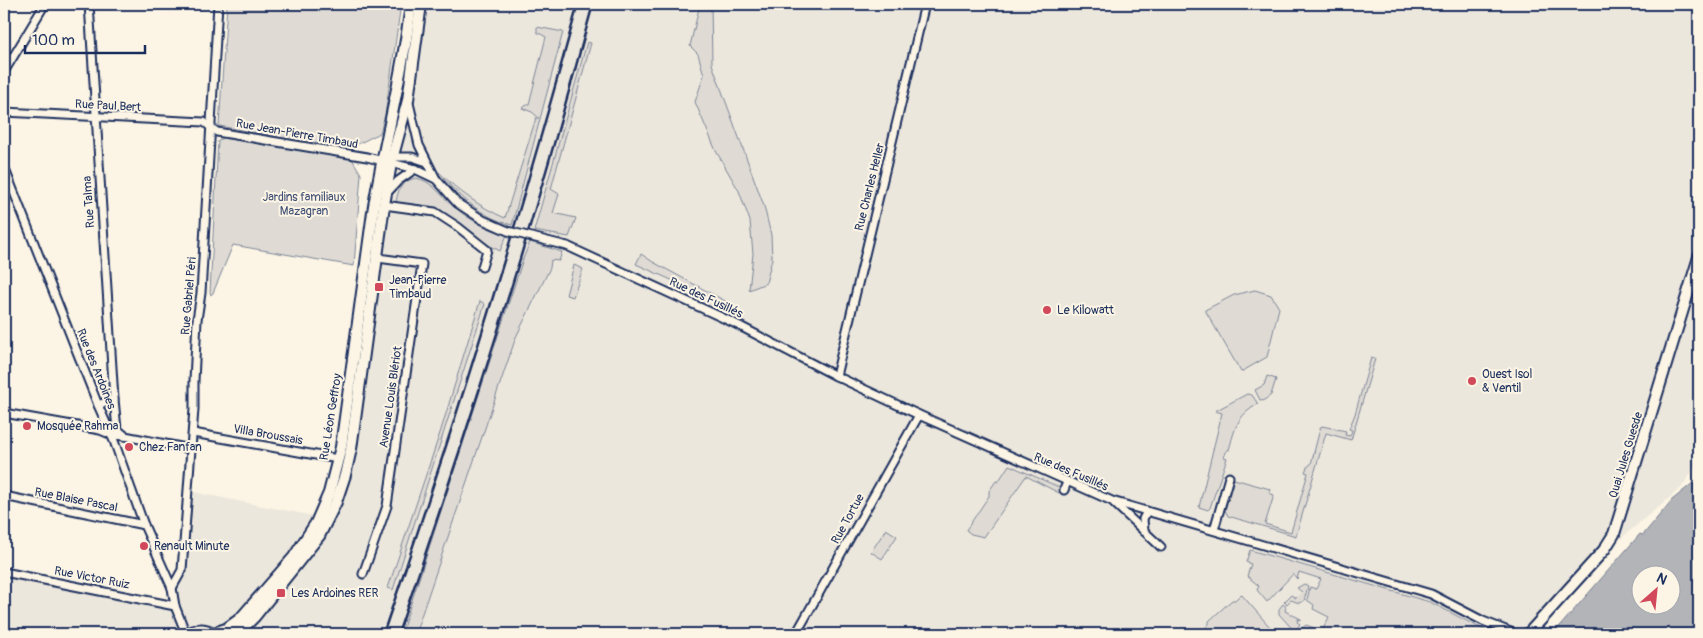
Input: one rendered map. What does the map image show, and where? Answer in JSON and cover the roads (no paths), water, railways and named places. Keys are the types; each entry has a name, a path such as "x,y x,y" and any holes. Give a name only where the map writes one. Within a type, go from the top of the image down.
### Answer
{"street":[{"path":"4,72 45,4"},
{"name":"Rue Talma","path":"89,4 114,399 117,429 124,436"},
{"name":"Rue Gabriel Péri","path":"172,588 182,570 193,433 197,320 201,293 218,4"},
{"path":"388,159 406,49 411,4"},
{"path":"388,159 408,100 420,4"},
{"name":"Rue Charles Heller","path":"836,376 925,4"},
{"path":"408,100 419,145 436,179"},
{"name":"Rue Paul Bert","path":"4,112 204,122 210,127"},
{"name":"Rue Jean-Pierre Timbaud","path":"210,127 217,132 388,159"},
{"path":"388,159 412,157 427,162"},
{"path":"388,159 436,179"},
{"name":"Rue Léon Geffroy","path":"237,634 255,616 319,536 336,502 345,475 351,448 378,258 388,159"},
{"name":"Rue Léon Geffroy","path":"214,634 226,629 240,619 300,549 322,510 329,493 338,459 373,212 388,159"},
{"name":"Rue des Ardoines","path":"4,167 98,406 112,435 144,525 172,588 175,606 188,634"},
{"path":"415,169 398,181 385,200 435,212 458,227 487,250 482,268"},
{"name":"Rue des Fusillés","path":"436,179 458,203 483,220 508,231 567,246 734,323 836,376 919,416 1112,501 1430,594 1493,625 1516,634"},
{"name":"Quai Jules Guesde","path":"1528,634 1604,550 1614,534 1699,257"},
{"name":"Avenue Louis Blériot","path":"362,574 386,506 422,264 378,258"},
{"path":"98,406 114,399"},
{"path":"4,412 100,430 112,435 191,449"},
{"name":"Rue Tortue","path":"796,634 919,416"},
{"name":"Villa Broussais","path":"193,433 338,459"},
{"path":"1214,530 1229,477"},
{"path":"1064,490 1067,482"},
{"name":"Rue Blaise Pascal","path":"4,496 144,525"},
{"path":"1112,501 1161,547"},
{"path":"1144,531 1143,519 1147,511"},
{"name":"Rue Victor Ruiz","path":"4,572 175,606"},
{"path":"1493,625 1502,634"},
{"path":"188,634 205,629 214,634"}],"railway":[{"path":"383,634 436,478 486,320 578,4"},
{"path":"398,634 451,478 501,320 549,163 593,4"}],"place":[{"name":"Jean-Pierre Timbaud","path":"379,287"},
{"name":"Le Kilowatt","path":"1047,310"},
{"name":"Ouest Isol & Ventil","path":"1472,381"},
{"name":"Mosquée Rahma","path":"27,426"},
{"name":"Chez Fanfan","path":"129,447"},
{"name":"Renault Minute","path":"144,546"},
{"name":"Les Ardoines RER","path":"281,593"}],"park label":[{"name":"Jardins familiaux Mazagran","path":"304,204"}]}
